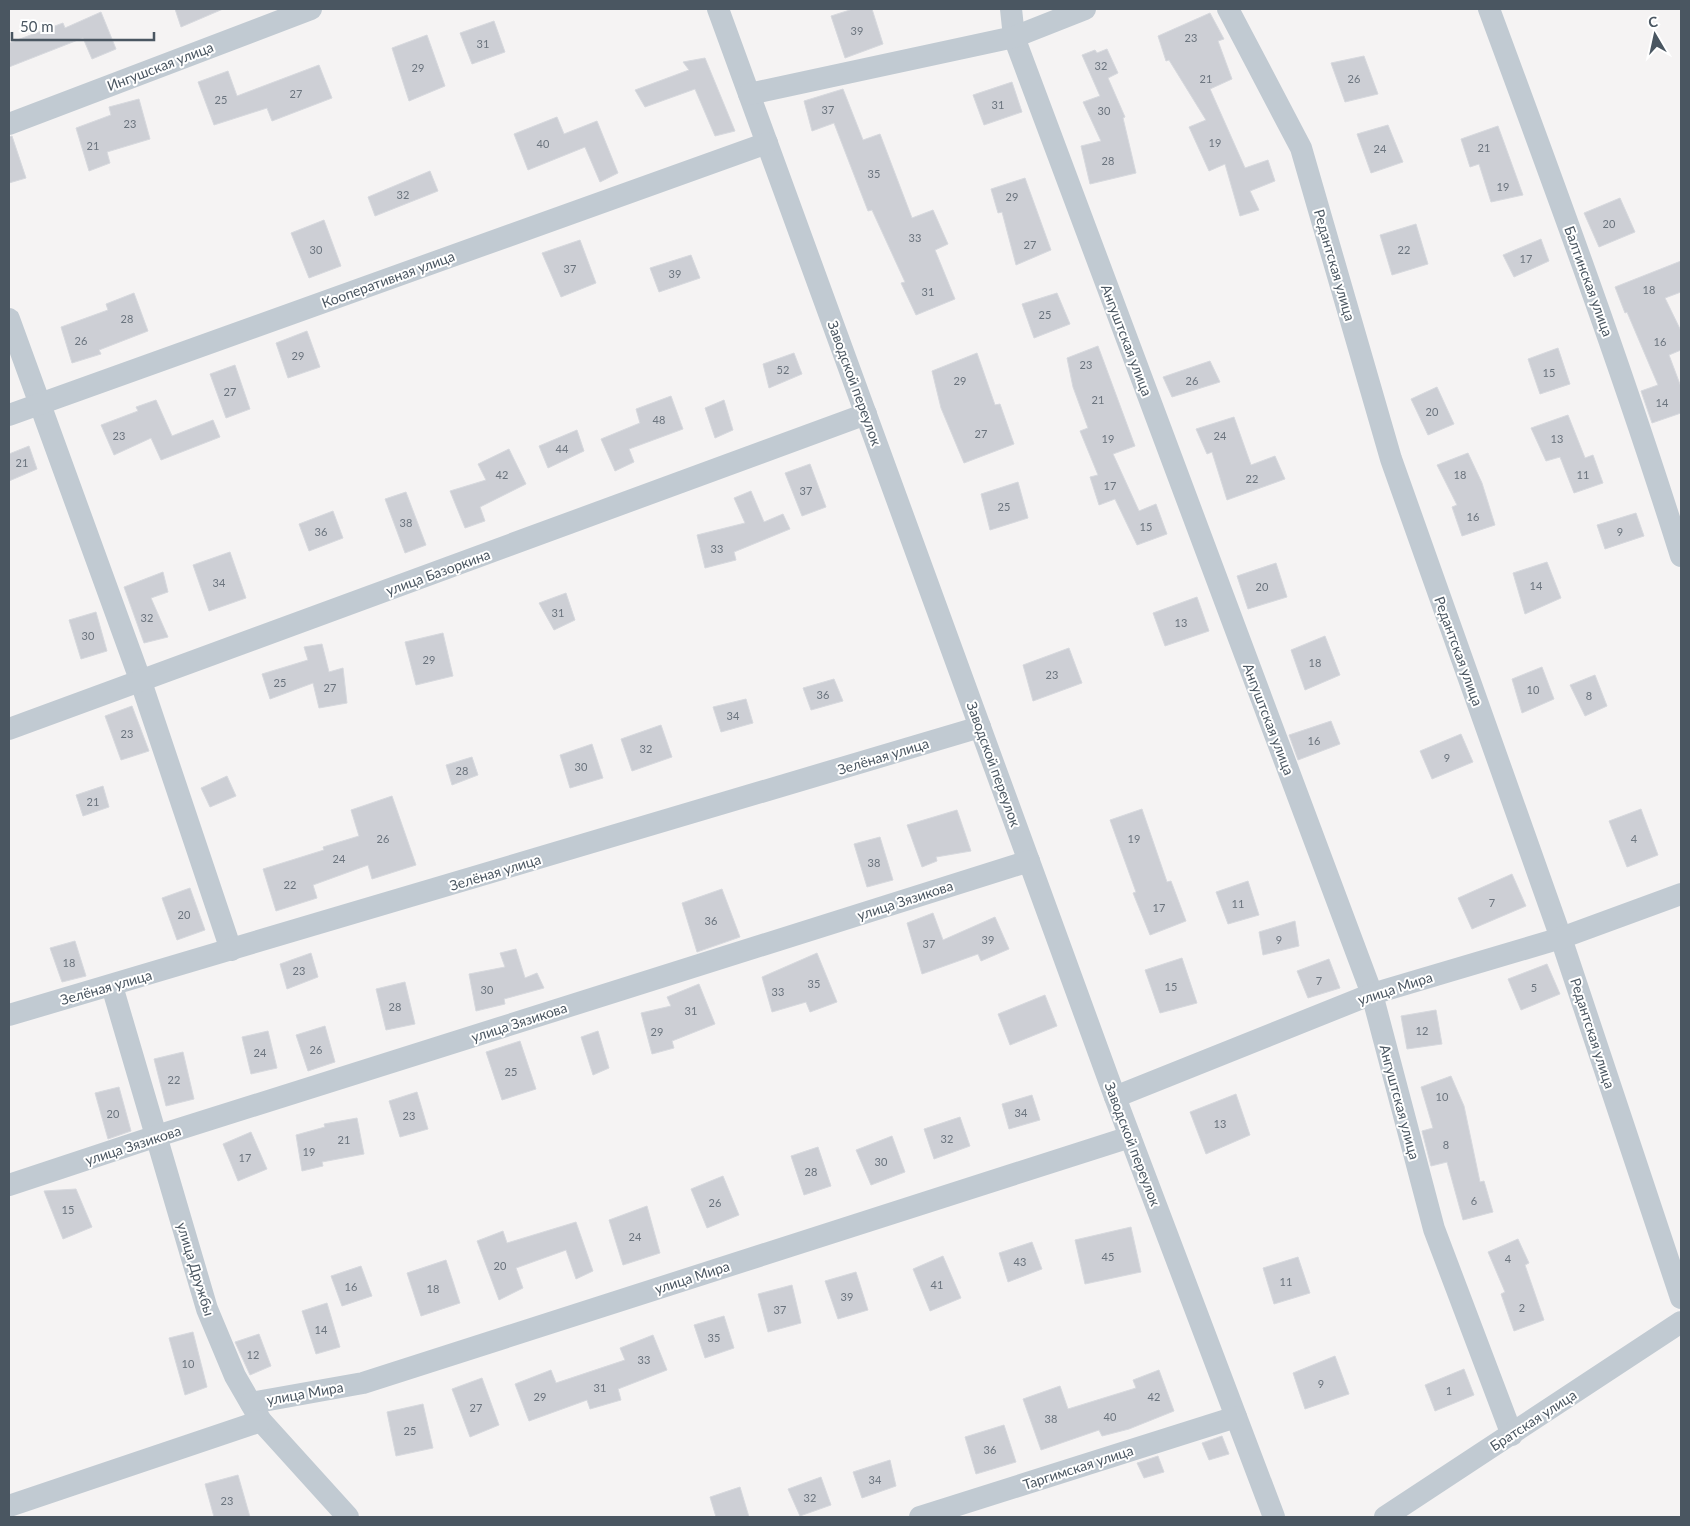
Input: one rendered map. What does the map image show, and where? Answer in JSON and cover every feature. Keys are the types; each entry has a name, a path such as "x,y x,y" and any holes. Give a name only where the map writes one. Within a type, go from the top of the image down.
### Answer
{"street":[{"name":"Ингушская улица","path":"9,124 311,9"},
{"name":"Заводской переулок","path":"718,9 1115,1097 1274,1517"},
{"name":"Ангуштская улица","path":"1011,9 1014,37 1372,994 1434,1229 1512,1435"},
{"path":"750,94 1014,37 1085,9"},
{"name":"Редантская улица","path":"1228,9 1301,148 1391,459 1561,938 1681,1298"},
{"name":"Балтинская улица","path":"1489,9 1645,441 1681,556"},
{"name":"Кооперативная улица","path":"9,415 768,143"},
{"path":"9,319 141,682 231,950"},
{"name":"улица Базоркина","path":"9,729 866,414"},
{"name":"Зелёная улица","path":"9,1015 980,727"},
{"name":"улица Зязикова","path":"9,1185 157,1136 1029,861"},
{"name":"улица Мира","path":"1115,1097 1372,994 1561,938 1681,894"},
{"name":"улица Дружбы","path":"112,986 207,1308 235,1376 256,1412 348,1517"},
{"name":"улица Мира","path":"9,1506 256,1412 363,1383 1130,1137"},
{"name":"Братская улица","path":"1385,1517 1681,1322"},
{"name":"Таргимская улица","path":"920,1517 1236,1416"}],"building":[{"path":"175,9 223,9 181,27"},
{"path":"853,9 872,9 883,44 845,58 831,16"},
{"path":"101,12 116,49 92,59 83,38 9,67 9,43 63,23 65,28"},
{"path":"1210,13 1224,39 1218,41 1232,79 1210,89 1245,168 1268,160 1275,181 1250,191 1259,210 1240,216 1225,164 1209,171 1189,127 1206,120 1169,60 1166,61 1158,36"},
{"path":"494,21 505,52 472,64 460,33"},
{"path":"427,35 445,86 409,101 392,48"},
{"path":"1107,49 1118,73 1108,78 1125,117 1123,118 1136,173 1090,184 1081,146 1101,141 1083,102 1100,96 1082,55 1095,50 1097,53"},
{"path":"1364,56 1378,94 1345,102 1331,63"},
{"path":"705,58 735,131 715,136 695,89 645,107 635,90 689,70 683,62"},
{"path":"319,65 332,98 272,121 267,108 214,125 198,82 228,71 237,96"},
{"path":"1012,82 1022,112 984,125 973,95"},
{"path":"843,89 863,140 880,134 912,218 933,210 948,244 935,250 955,299 916,315 901,283 905,282 872,210 868,211 834,123 812,131 804,101"},
{"path":"139,99 150,139 107,152 110,163 89,171 76,128 111,115 109,107"},
{"path":"557,117 564,134 597,121 618,173 600,182 585,147 528,170 514,134"},
{"path":"1388,125 1403,162 1371,173 1357,134"},
{"path":"1498,126 1523,195 1491,202 1479,164 1470,167 1461,139"},
{"path":"12,136 26,178 9,183 9,137"},
{"path":"430,171 438,191 375,216 368,197"},
{"path":"1025,178 1051,250 1016,265 1002,212 998,213 991,189"},
{"path":"1620,198 1635,232 1599,247 1584,213"},
{"path":"324,220 341,266 309,278 291,233"},
{"path":"1416,224 1428,264 1392,275 1380,235"},
{"path":"1541,239 1549,261 1514,277 1503,255"},
{"path":"580,240 596,283 561,297 542,253"},
{"path":"691,255 700,278 659,292 650,268"},
{"path":"1681,261 1681,292 1665,298 1681,331 1681,350 1669,355 1681,387 1681,413 1652,423 1641,391 1658,385 1615,287"},
{"path":"134,293 148,331 99,350 101,354 72,363 61,327 108,310 106,304"},
{"path":"1057,293 1070,324 1034,338 1022,304"},
{"path":"307,331 320,367 288,378 276,343"},
{"path":"1098,346 1135,446 1113,454 1139,511 1156,504 1167,534 1137,545 1115,499 1099,505 1090,477 1098,475 1080,431 1088,428 1073,387 1067,358"},
{"path":"1558,348 1570,384 1540,394 1528,359"},
{"path":"794,353 802,374 769,388 763,364"},
{"path":"977,353 995,405 1000,404 1014,444 964,463 941,408 932,371"},
{"path":"1210,361 1220,382 1172,397 1163,377"},
{"path":"235,365 250,409 226,418 210,374"},
{"path":"1437,387 1454,424 1428,435 1411,399"},
{"path":"671,396 683,429 629,449 634,462 615,471 601,439 640,423 636,409"},
{"path":"156,400 172,436 213,420 220,437 161,460 151,438 114,455 101,425 138,411 136,407"},
{"path":"724,400 733,430 715,438 705,408"},
{"path":"1568,415 1585,458 1593,455 1603,483 1574,493 1560,457 1546,461 1531,428"},
{"path":"1234,417 1251,465 1275,456 1285,479 1227,500 1212,452 1207,454 1196,429"},
{"path":"577,430 584,451 548,468 539,446"},
{"path":"29,446 37,469 9,481 9,454"},
{"path":"509,449 526,484 480,507 485,521 465,528 450,491 486,480 478,464"},
{"path":"1468,453 1482,483 1495,525 1462,536 1452,507 1457,505 1437,465"},
{"path":"810,464 826,507 802,516 785,473"},
{"path":"1018,482 1028,518 990,530 981,494"},
{"path":"751,491 764,522 783,514 790,529 734,552 736,560 705,568 697,535 745,523 734,498"},
{"path":"406,492 426,545 405,553 385,499"},
{"path":"333,511 343,538 309,551 299,524"},
{"path":"1636,513 1644,536 1605,549 1597,525"},
{"path":"230,552 246,598 209,611 193,565"},
{"path":"1547,562 1561,598 1525,614 1513,573"},
{"path":"1276,563 1287,597 1248,609 1237,576"},
{"path":"163,572 168,592 151,598 168,637 144,643 124,587"},
{"path":"566,593 575,620 554,630 539,603"},
{"path":"1197,597 1209,631 1165,646 1153,613"},
{"path":"96,612 107,651 81,659 69,620"},
{"path":"443,633 453,676 416,685 405,642"},
{"path":"1325,636 1340,675 1305,690 1291,650"},
{"path":"322,644 329,672 343,668 347,703 319,708 313,683 270,699 262,674 308,660 304,647"},
{"path":"1069,648 1082,683 1033,701 1023,665"},
{"path":"1542,667 1554,699 1522,713 1512,679"},
{"path":"1595,675 1607,706 1585,716 1570,685"},
{"path":"834,679 843,701 811,710 803,688"},
{"path":"746,699 753,723 721,732 713,707"},
{"path":"132,706 149,751 121,760 105,716"},
{"path":"1331,721 1340,744 1298,760 1289,735"},
{"path":"661,725 672,757 632,771 621,739"},
{"path":"1461,734 1473,762 1432,779 1420,751"},
{"path":"592,744 603,778 570,788 560,755"},
{"path":"472,757 478,775 452,785 446,765"},
{"path":"227,776 236,796 210,807 201,788"},
{"path":"103,786 109,807 83,816 76,795"},
{"path":"392,796 416,865 372,879 368,865 313,885 317,898 276,911 263,869 324,850 323,847 359,836 351,810"},
{"path":"1142,809 1167,882 1171,881 1186,921 1150,935 1133,893 1136,892 1110,820"},
{"path":"1641,809 1658,855 1627,867 1609,821"},
{"path":"957,810 971,851 936,857 937,861 922,867 907,825"},
{"path":"880,837 893,880 867,887 854,844"},
{"path":"1512,874 1526,906 1472,929 1458,898"},
{"path":"1248,881 1259,915 1228,924 1216,892"},
{"path":"190,888 205,930 177,940 162,898"},
{"path":"722,889 740,937 697,952 682,903"},
{"path":"933,913 943,940 995,917 1009,949 981,961 978,954 922,974 907,923"},
{"path":"1295,921 1299,946 1263,955 1259,932"},
{"path":"75,941 86,976 62,982 50,948"},
{"path":"516,949 525,978 537,973 544,988 504,999 505,1004 476,1011 469,974 505,967 500,953"},
{"path":"311,953 318,977 287,989 280,964"},
{"path":"817,953 837,1002 810,1012 806,1002 772,1012 762,977"},
{"path":"1182,958 1197,1003 1160,1013 1145,970"},
{"path":"1329,959 1340,988 1308,998 1297,971"},
{"path":"1547,964 1560,994 1521,1010 1508,979"},
{"path":"405,982 415,1024 386,1030 376,989"},
{"path":"699,984 715,1024 672,1041 674,1048 652,1054 641,1013 671,1006 667,997"},
{"path":"1045,995 1057,1026 1010,1045 998,1014"},
{"path":"1436,1010 1442,1044 1407,1049 1401,1016"},
{"path":"325,1026 335,1062 308,1071 296,1035"},
{"path":"268,1031 277,1068 251,1074 242,1037"},
{"path":"598,1031 609,1068 593,1075 581,1037"},
{"path":"520,1041 536,1089 502,1100 486,1052"},
{"path":"183,1052 194,1099 166,1106 154,1059"},
{"path":"1451,1076 1464,1106 1480,1182 1484,1181 1493,1212 1463,1220 1447,1162 1431,1166 1422,1131 1433,1128 1421,1087"},
{"path":"119,1087 131,1131 108,1139 95,1093"},
{"path":"417,1092 428,1129 400,1137 389,1101"},
{"path":"1236,1094 1250,1135 1206,1154 1190,1112"},
{"path":"1032,1095 1040,1120 1009,1129 1002,1104"},
{"path":"960,1117 970,1146 934,1159 924,1129"},
{"path":"357,1118 364,1154 322,1162 323,1166 302,1171 296,1135 325,1127 324,1124"},
{"path":"251,1132 267,1169 238,1181 223,1144"},
{"path":"892,1136 905,1172 871,1185 856,1150"},
{"path":"818,1147 831,1186 804,1195 791,1156"},
{"path":"723,1176 739,1215 707,1228 691,1189"},
{"path":"76,1189 92,1227 63,1239 44,1191"},
{"path":"647,1206 660,1253 623,1265 609,1220"},
{"path":"576,1222 593,1271 576,1279 566,1250 516,1268 523,1288 499,1300 477,1241 503,1231 507,1243"},
{"path":"1131,1227 1141,1272 1085,1284 1075,1240"},
{"path":"1518,1239 1529,1263 1525,1265 1544,1320 1514,1331 1501,1294 1505,1292 1488,1252"},
{"path":"1032,1242 1042,1269 1008,1282 999,1253"},
{"path":"943,1256 961,1298 930,1311 913,1269"},
{"path":"1298,1257 1310,1293 1274,1304 1263,1268"},
{"path":"446,1260 460,1303 421,1316 407,1273"},
{"path":"361,1266 372,1296 342,1306 331,1276"},
{"path":"856,1272 868,1310 838,1319 825,1281"},
{"path":"792,1285 801,1323 768,1332 758,1294"},
{"path":"327,1303 340,1347 316,1354 302,1311"},
{"path":"724,1316 734,1348 705,1358 694,1325"},
{"path":"193,1332 207,1387 185,1395 169,1338"},
{"path":"259,1334 271,1366 250,1375 235,1342"},
{"path":"653,1335 667,1370 618,1389 621,1400 590,1409 587,1400 529,1421 515,1384 551,1370 556,1383 625,1360 620,1348"},
{"path":"1335,1356 1349,1394 1305,1409 1293,1373"},
{"path":"1464,1369 1474,1395 1435,1411 1425,1385"},
{"path":"1159,1370 1174,1411 1129,1429 1102,1436 1099,1430 1041,1450 1023,1399 1060,1386 1068,1409 1136,1388 1133,1380"},
{"path":"482,1378 499,1425 470,1437 452,1389"},
{"path":"423,1404 433,1448 396,1456 387,1412"},
{"path":"1004,1425 1016,1462 976,1474 965,1437"},
{"path":"1222,1436 1229,1454 1209,1460 1202,1443"},
{"path":"1158,1456 1164,1472 1144,1478 1137,1463"},
{"path":"890,1460 896,1486 862,1498 853,1472"},
{"path":"238,1475 250,1517 214,1517 205,1484"},
{"path":"821,1477 831,1505 800,1516 788,1489"},
{"path":"740,1487 749,1517 716,1517 710,1497"}]}
